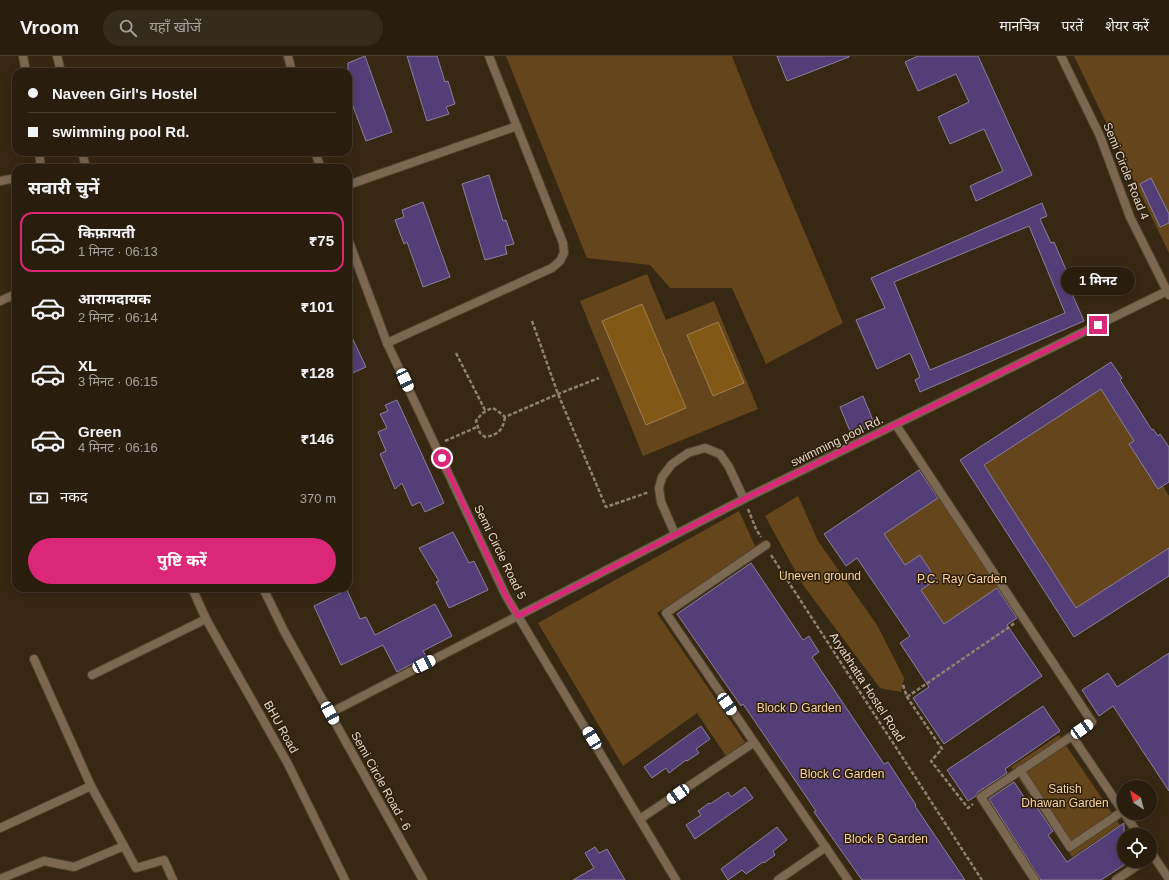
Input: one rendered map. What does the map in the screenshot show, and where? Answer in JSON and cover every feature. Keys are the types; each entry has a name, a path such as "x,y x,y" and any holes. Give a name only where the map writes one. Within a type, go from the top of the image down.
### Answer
{"street":[{"path":"23,56 25,68"},
{"path":"57,56 60,68"},
{"path":"288,56 291,68"},
{"path":"387,343 552,268 560,261 564,253 563,243 489,56"},
{"name":"Semi Circle Road 4","path":"1061,56 1100,136 1130,217 1168,292"},
{"path":"352,184 516,126"},
{"path":"0,181 12,179"},
{"name":"Semi Circle Road 5","path":"352,250 387,343 506,596 676,880"},
{"name":"swimming pool Rd.","path":"330,713 744,499 1168,292"},
{"path":"0,301 12,296"},
{"path":"896,424 1092,722 981,797 1035,880"},
{"path":"675,534 661,502 659,488 662,477 672,464 688,453 705,448 720,454 730,467 744,499"},
{"path":"766,545 666,613 848,880"},
{"name":"BHU Road","path":"194,592 206,618 288,764 345,880"},
{"name":"Semi Circle Road - 6","path":"265,592 284,631 423,880"},
{"path":"92,675 206,618"},
{"path":"34,660 91,786 136,868 164,860 173,880"},
{"path":"1072,736 1117,802"},
{"path":"640,819 753,742"},
{"path":"1020,770 1070,847 1117,817"},
{"path":"0,828 91,786"},
{"path":"0,880 44,861 74,867 124,846"},
{"path":"778,880 826,847"},
{"path":"1157,862 1169,879"},
{"path":"1116,880 1134,868"}],"path":[{"path":"532,321 558,394 606,507 659,488"},
{"path":"456,353 485,410"},
{"path":"505,417 599,378"},
{"path":"493,408 505,417 502,428 492,436 485,437 480,433 476,421 480,414 485,410 493,408"},
{"path":"435,444 478,427"},
{"name":"Aryabhatta Hostel Road","path":"744,499 756,529 776,563 982,880"},
{"path":"907,697 1023,616"},
{"path":"903,685 907,697 942,749 932,761 968,808 981,797"}],"green space":[{"path":"506,56 732,56 843,323 766,364 732,288 670,288 650,265 587,258"},
{"path":"1074,56 1169,56 1169,253"},
{"path":"647,274 666,320 714,301 758,409 643,456 580,301"},
{"path":"1101,389 1134,441 1158,489 1163,486 1169,496 1169,548 1076,608 984,465"},
{"name":"Uneven ground","path":"798,496 818,541 877,625 904,678 901,692 880,688 803,585 765,516"},
{"name":"P.C. Ray Garden","path":"939,497 999,587 944,624 921,590 936,579 920,555 905,565 884,534"},
{"path":"739,511 756,548 657,613 745,742 726,756 697,713 623,766 538,623"},
{"name":"Satish Dhawan Garden","path":"1059,735 1120,825 1072,857 1011,767"}],"shaded area":[{"path":"642,304 686,408 646,425 602,321"},
{"path":"718,322 744,383 713,396 687,335"}],"building":[{"path":"365,56 392,132 366,141 352,104 352,68 348,68 348,63"},
{"path":"407,56 437,56 445,82 448,81 455,104 446,107 449,114 427,121"},
{"path":"777,56 849,56 849,57 787,81"},
{"path":"918,56 978,56 1032,175 976,201 970,186 1003,171 984,129 950,144 938,117 969,102 956,74 918,91 905,62"},
{"path":"489,175 503,221 506,220 514,244 505,246 507,254 485,260 462,184"},
{"path":"1151,178 1169,214 1169,223 1160,227 1140,184"},
{"path":"423,202 450,277 423,287 407,242 404,244 395,220 404,217 402,210"},
{"path":"1042,203 1047,216 1040,219 1051,243 1054,242 1073,286 1069,287 1084,321 920,392 915,380 920,377 910,353 877,369 856,320 885,308 871,278","holes":["1029,226 1065,313 930,370 894,282"]},
{"path":"352,337 366,367 352,373"},
{"path":"1111,362 1122,378 1120,380 1152,430 1153,429 1158,436 1160,434 1169,447 1169,482 1158,489 1129,444 1134,441 1101,389 984,465 1076,608 1169,548 1169,576 1074,637 960,460"},
{"path":"863,396 874,423 852,436 840,407"},
{"path":"397,400 444,503 425,512 420,502 412,506 402,483 395,489 380,454 386,451 378,432 387,428 380,414 388,411 385,405"},
{"path":"919,470 938,498 884,534 905,565 920,555 936,579 921,590 944,624 997,588 1017,618 1007,625 1042,676 944,744 913,698 929,687 900,643 910,636 857,558 846,566 824,534"},
{"path":"453,532 469,563 474,561 488,590 449,608 436,582 439,581 419,548"},
{"path":"751,563 803,640 809,636 819,652 812,657 884,764 888,762 916,805 915,806 965,880 862,880 814,812 816,811 743,704 741,706 677,614"},
{"path":"343,592 348,592 360,619 366,617 375,635 435,604 452,636 423,651 426,656 397,672 383,645 341,665 314,606"},
{"path":"1169,653 1169,791 1113,706 1099,716 1082,690 1108,673 1117,687"},
{"path":"1043,706 1060,731 1005,769 1007,773 978,792 976,796 968,801 947,770"},
{"path":"701,726 710,739 696,749 699,753 687,761 686,760 669,773 666,768 652,778 644,767"},
{"path":"1014,782 1026,800 1030,797 1053,831 1048,835 1067,862 1124,823 1124,828 1117,828 1117,868 1119,868 1101,880 1041,880 989,799"},
{"path":"745,787 753,798 695,839 686,825 701,815 698,811 728,792 731,797"},
{"path":"777,827 787,840 773,851 775,855 746,874 742,870 728,880 721,869"},
{"path":"595,847 599,853 607,849 625,880 573,880 594,868 585,853"}],"route":[{"path":"442,458 506,596 518,616 744,499 1098,325"}],"park label":[{"name":"Block D Garden","path":"799,708"},
{"name":"Block C Garden","path":"842,774"},
{"name":"Block B Garden","path":"886,839"}]}
